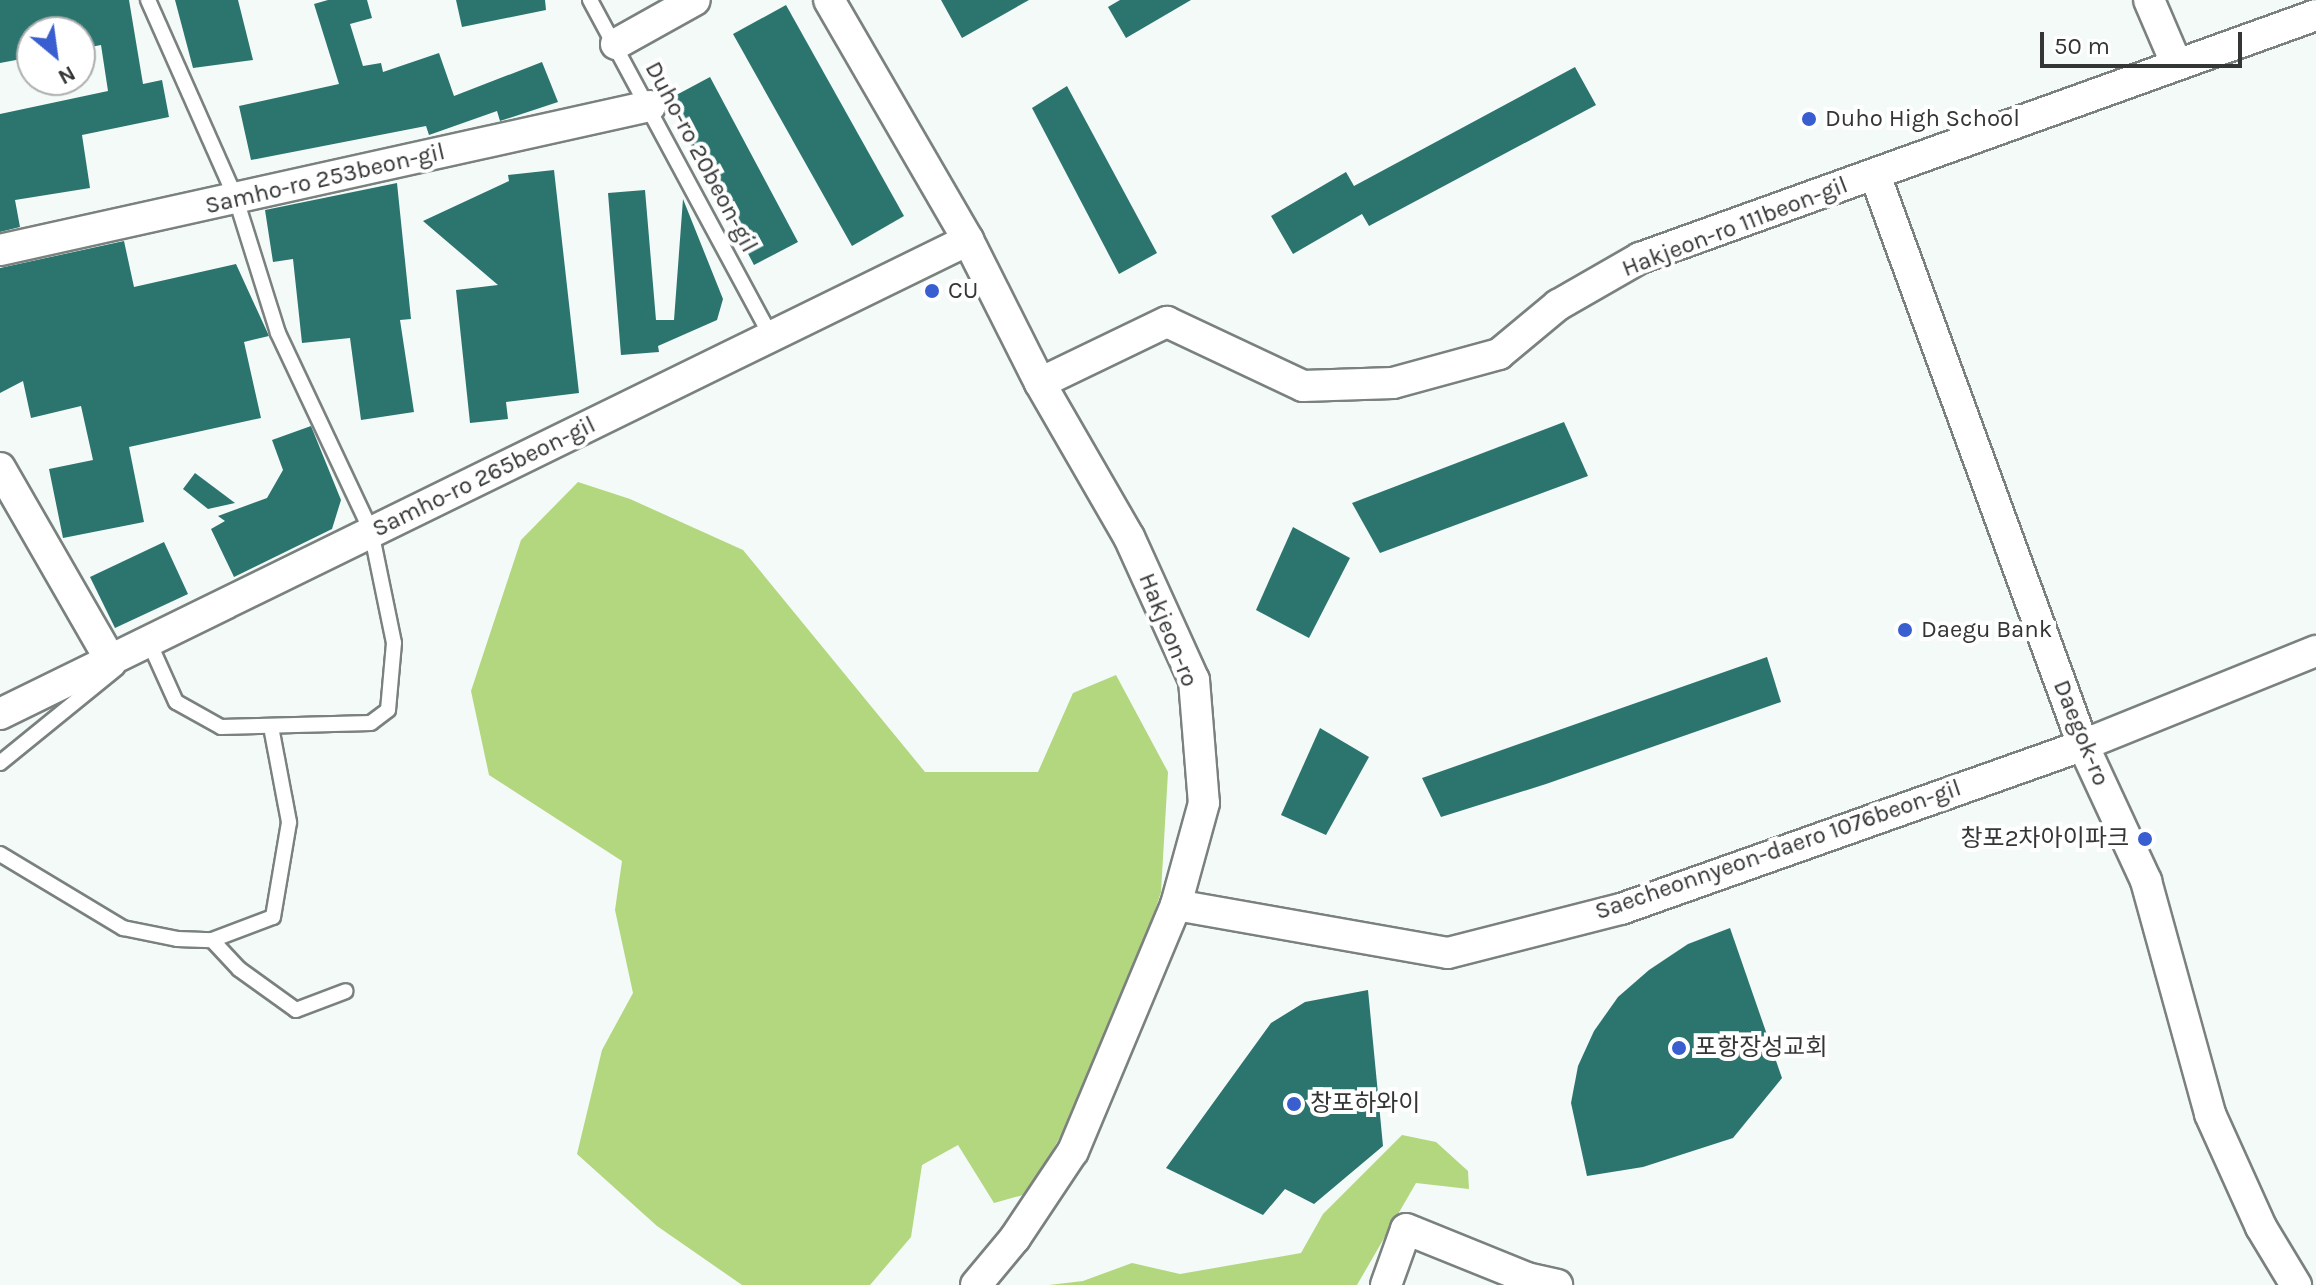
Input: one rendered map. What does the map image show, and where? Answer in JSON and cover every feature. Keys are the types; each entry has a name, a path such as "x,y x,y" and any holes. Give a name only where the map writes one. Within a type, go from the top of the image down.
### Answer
{"street":[{"path":"616,44 695,0"},
{"name":"Hakjeon-ro","path":"829,0 968,240 1040,383 1129,537 1194,680 1204,803 1176,905 1073,1151 1015,1238 976,1285"},
{"path":"2149,0 2176,63"},
{"name":"Hakjeon-ro 111beon-gil","path":"1040,383 1167,322 1303,386 1393,383 1499,354 1558,305 1640,258 2316,15"},
{"name":"Samho-ro 253beon-gil","path":"0,250 650,106"},
{"name":"Daegok-ro","path":"1875,175 2083,745 2146,881 2210,1114 2261,1227 2296,1285"},
{"name":"Samho-ro 265beon-gil","path":"0,714 968,240"},
{"path":"0,468 110,659"},
{"name":"Saecheonnyeon-daero 1076beon-gil","path":"1176,905 1448,953 1621,909 1881,813 2083,745 2316,651"},
{"path":"1386,1285 1406,1229 1526,1282 1557,1285"}],"lane":[{"path":"0,763 152,640 176,702 221,727 371,723 388,710 394,643 371,531 278,333 236,199 148,0"},
{"name":"Duho-ro 20beon-gil","path":"590,0 650,106 771,336"},
{"path":"0,854 123,928 177,939 212,940 273,917 289,822 271,727"},
{"path":"212,940 239,969 296,1010 346,991"}],"green space":[{"path":"578,482 630,499 743,550 925,772 1038,772 1073,693 1116,675 1168,772 1161,892 1113,1037 1030,1193 994,1203 958,1145 922,1165 911,1237 870,1285 742,1285 657,1226 577,1154 602,1050 633,993 615,910 622,861 489,775 471,691 521,540"},
{"path":"1402,1135 1436,1142 1468,1171 1469,1189 1416,1183 1357,1285 1049,1285 1083,1281 1132,1263 1180,1274 1301,1253 1323,1214"}],"building":[{"path":"0,0 129,0 143,84 162,80 169,117 82,135 90,188 15,200 20,227 0,232 0,114 108,91 101,45 96,46 96,16 16,16 16,60 0,63"},
{"path":"175,0 238,0 253,60 193,68"},
{"path":"328,0 367,0 372,18 350,24 363,66 381,63 383,72 439,53 454,96 542,62 558,102 500,121 497,111 429,135 426,126 251,160 239,106 339,84 314,4"},
{"path":"456,0 545,0 546,10 462,27"},
{"path":"941,0 1029,0 962,38"},
{"path":"1120,0 1191,0 1126,38 1108,7"},
{"path":"786,5 904,216 852,246 733,34"},
{"path":"1575,67 1596,105 1369,226 1362,214 1293,254 1271,216 1346,172 1354,186"},
{"path":"710,77 798,242 754,265 667,100"},
{"path":"1067,86 1157,253 1119,274 1032,108"},
{"path":"554,170 579,393 506,402 508,419 470,423 456,290 498,285 423,221 509,181 508,175"},
{"path":"397,183 411,319 400,320 414,412 361,420 350,338 302,343 293,259 273,262 265,210"},
{"path":"645,190 656,320 674,320 683,199 723,299 717,320 658,346 659,352 621,355 608,193"},
{"path":"124,241 134,287 236,264 269,336 244,342 261,418 129,447 144,522 63,538 49,469 93,460 81,406 31,418 23,381 0,393 0,268"},
{"path":"1564,422 1588,476 1380,553 1352,503"},
{"path":"311,426 341,500 332,529 234,577 211,529 225,521 218,516 267,498 283,470 272,440"},
{"path":"195,473 235,503 208,509 183,489"},
{"path":"1293,527 1350,558 1309,638 1256,610"},
{"path":"164,542 188,594 115,628 90,577"},
{"path":"1767,657 1781,702 1441,817 1422,778"},
{"path":"1320,728 1369,757 1326,835 1281,815"},
{"name":"포항장성교회","path":"1730,928 1782,1078 1733,1138 1643,1167 1587,1176 1571,1103 1578,1066 1594,1031 1618,997 1649,970 1688,944"},
{"name":"창포하와이","path":"1368,990 1383,1146 1314,1204 1285,1189 1263,1215 1166,1168 1271,1023 1305,1002"}],"place":[{"name":"Duho High School","path":"1809,119"},
{"name":"CU","path":"932,291"},
{"name":"Daegu Bank","path":"1905,630"},
{"name":"창포2차아이파크","path":"2145,839"},
{"name":"포항장성교회","path":"1679,1048"},
{"name":"창포하와이","path":"1294,1104"}]}
